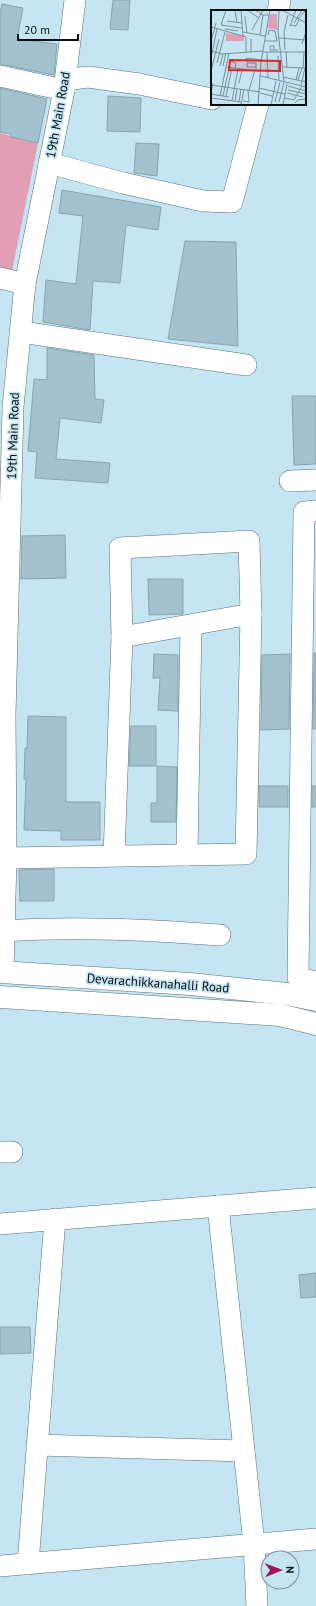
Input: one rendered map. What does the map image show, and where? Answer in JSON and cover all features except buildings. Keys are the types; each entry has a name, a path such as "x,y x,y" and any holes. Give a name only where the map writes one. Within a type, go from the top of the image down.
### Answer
{"main road":[{"name":"Devarachikkanahalli Road","path":"2,972 190,984 288,994 316,1000"},
{"name":"Devarachikkanahalli Road","path":"0,997 280,1015 316,1024"}],"street":[{"name":"19th Main Road","path":"2,972 6,858 3,818 3,715 7,406 21,332 25,284 65,85 75,0"},
{"path":"278,10 280,0"},
{"path":"0,76 65,85 88,77 139,84 211,99"},
{"path":"49,163 123,183 203,201 232,202 254,105"},
{"path":"0,278 25,284"},
{"path":"21,332 246,365"},
{"path":"290,480 316,480"},
{"path":"316,511 304,512 298,978 316,982"},
{"path":"6,858 246,854 251,614 250,541 120,548 122,636 114,856"},
{"path":"122,636 251,614"},
{"path":"187,855 191,624"},
{"path":"4,931 27,929 117,928 220,935"},
{"path":"0,1224 316,1198"},
{"path":"218,1206 254,1544 258,1606"},
{"path":"28,1564 55,1219"},
{"path":"37,1446 244,1451"},
{"path":"0,1566 316,1539"}],"shaded area":[{"path":"0,133 38,143 12,271 0,268"}]}
